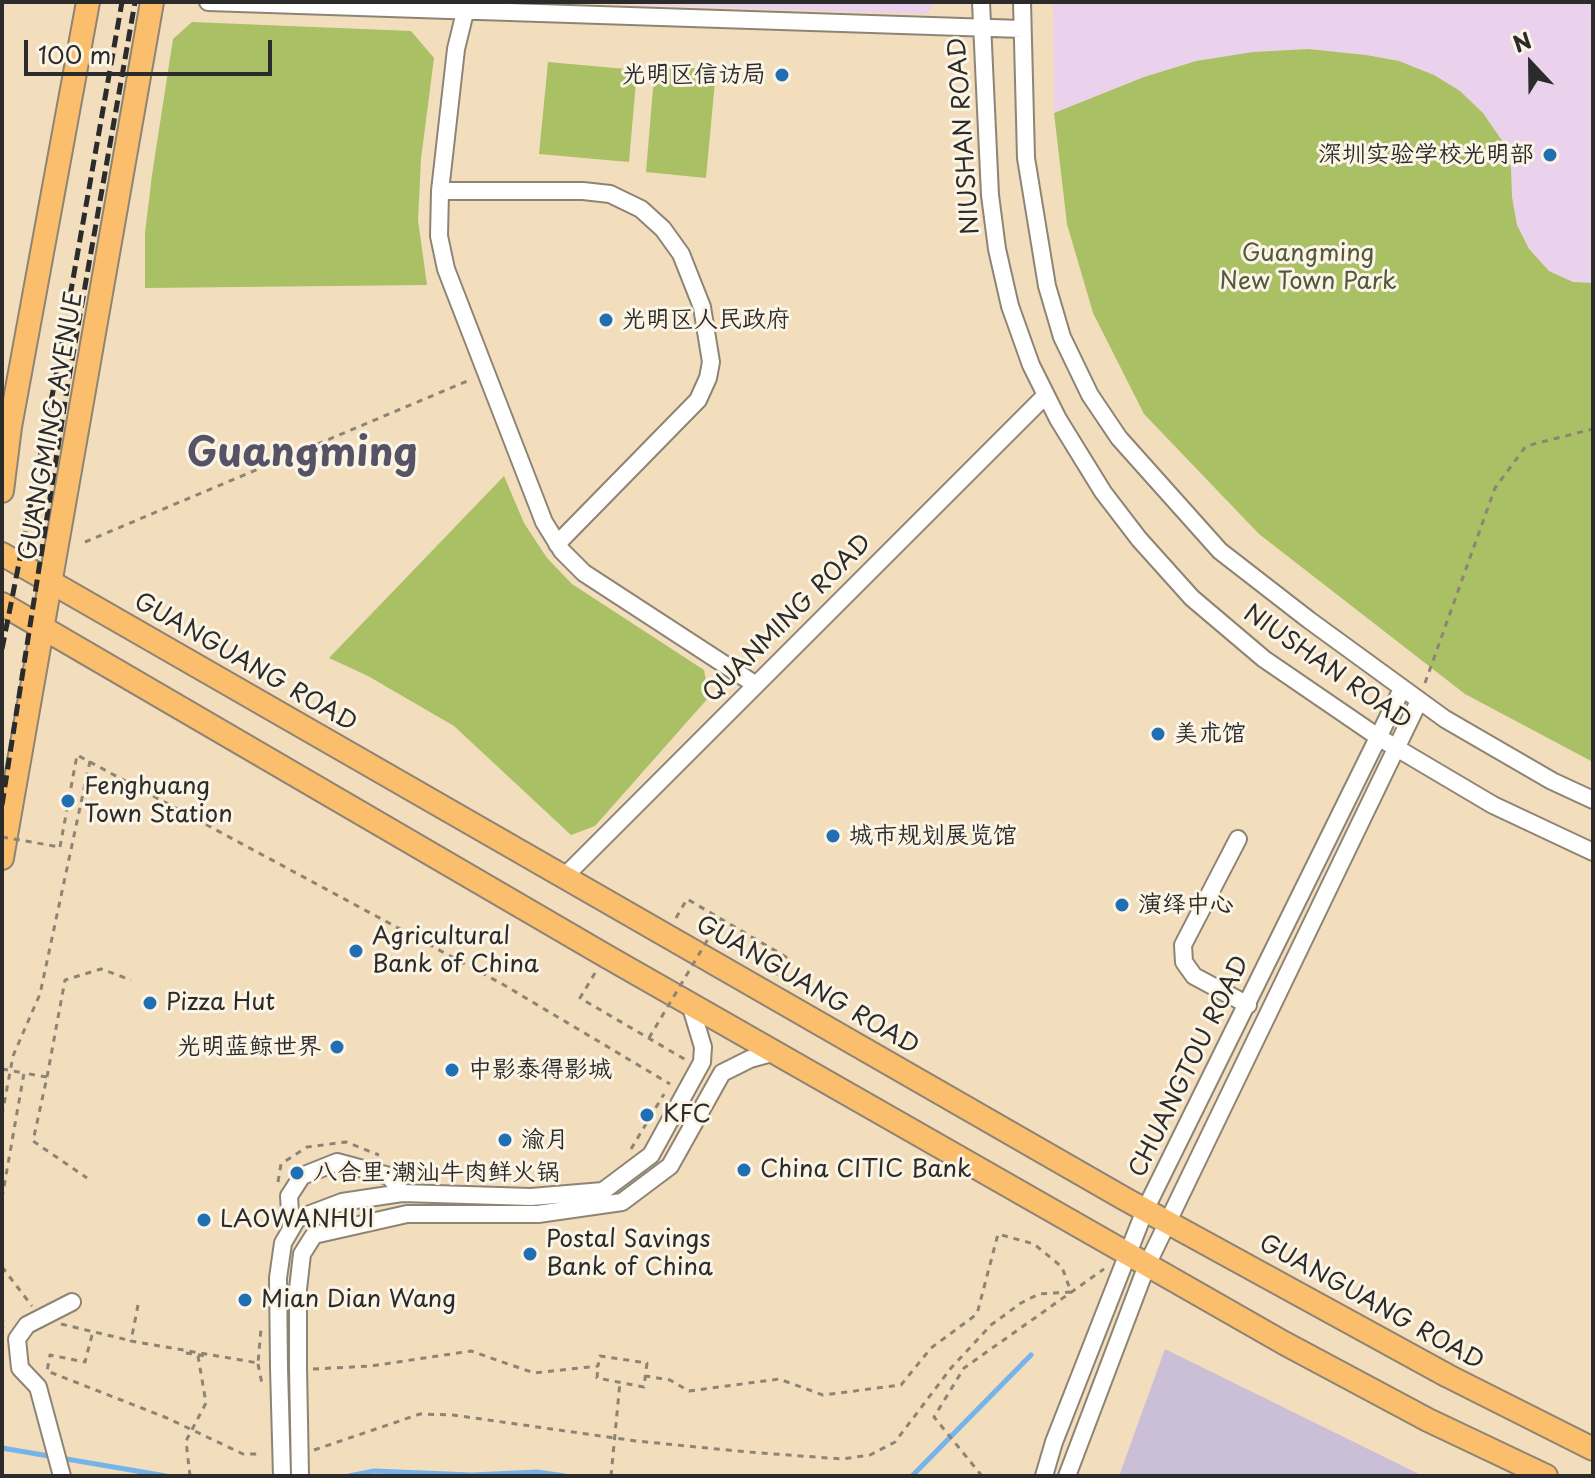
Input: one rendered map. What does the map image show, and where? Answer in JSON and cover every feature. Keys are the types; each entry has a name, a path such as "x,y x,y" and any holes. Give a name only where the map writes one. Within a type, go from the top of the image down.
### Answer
{"main road":[{"name":"GUANGMING AVENUE","path":"2,858 152,2"},
{"name":"GUANGMING AVENUE","path":"2,491 10,427 88,3"},
{"name":"GUANGUANG ROAD","path":"2,554 1145,1210 1448,1376 1593,1449"},
{"path":"2,604 606,956 1147,1265 1428,1420 1546,1476"}],"street":[{"path":"208,2 466,7 1022,29"},
{"name":"NIUSHAN ROAD","path":"981,2 990,195 997,249 1010,306 1031,365 1103,492 1139,539 1192,598 1264,659 1378,737 1493,805 1593,852"},
{"name":"NIUSHAN ROAD","path":"1022,2 1026,158 1047,286 1062,337 1090,395 1119,438 1220,551 1445,719 1552,781 1593,800"},
{"path":"466,7 456,49 440,191 439,236 446,269 544,522 557,544 584,573 756,685"},
{"path":"440,191 583,191 610,194 641,209 663,229 681,254 702,307 711,362 698,400 557,544"},
{"name":"QUANMING ROAD","path":"565,876 1046,395"},
{"name":"CHUANGTOU ROAD","path":"1044,1476 1054,1442 1145,1210 1402,689"},
{"name":"CHUANGTOU ROAD","path":"1067,1476 1147,1265 1419,701"},
{"path":"1238,839 1183,945 1184,962 1194,976 1248,1005"},
{"path":"282,1476 278,1278 283,1243 297,1219 342,1202 402,1193 531,1197 603,1191 651,1155 702,1062 703,1047 690,1004"},
{"path":"300,1476 305,1368 299,1277 302,1254 314,1235 407,1214 538,1214 622,1202 670,1166 722,1073 750,1059 775,1052"},
{"path":"291,1229 289,1196 302,1176 337,1162 389,1176 402,1193"},
{"path":"62,1476 38,1387 20,1368 17,1339 27,1325 72,1302"}],"path":[{"path":"85,542 485,374"},
{"path":"1419,701 1495,488 1526,446 1593,429"},
{"path":"2,837 60,847 77,755 90,761 504,985 670,1084 629,1152"},
{"path":"2,1115 13,1056 40,994 90,761"},
{"path":"666,934 687,899 786,957"},
{"path":"649,1038 720,919"},
{"path":"606,956 580,998 688,1061"},
{"path":"87,1178 33,1141 65,980 101,969 131,980"},
{"path":"2,1069 47,1077"},
{"path":"2,1198 24,1073"},
{"path":"276,1196 281,1164 307,1147 346,1142 405,1164 423,1177"},
{"path":"646,1376 670,1380 689,1391 779,1379 823,1395 901,1385 931,1348 977,1314 998,1234 1034,1244 1062,1267 1071,1292"},
{"path":"982,1476 934,1417 964,1368 1126,1253"},
{"path":"2,1267 36,1310"},
{"path":"312,1451 420,1414 453,1415 636,1441 748,1452 842,1459 870,1455 895,1442 951,1368 991,1325 1039,1294 1071,1292"},
{"path":"131,1341 138,1305"},
{"path":"56,1323 131,1341 279,1367"},
{"path":"258,1363 261,1324"},
{"path":"92,1333 85,1362 50,1355 47,1371 243,1454 258,1454"},
{"path":"305,1368 371,1366 471,1351 534,1373 598,1366"},
{"path":"190,1474 186,1441 206,1403 198,1354"},
{"path":"600,1356 647,1363 644,1387 597,1378 598,1366 600,1356"},
{"path":"611,1476 620,1382"}],"shaded area":[{"path":"544,2 938,2 925,14"},
{"name":"深圳实验学校光明部","path":"1053,2 1593,2 1593,283 1573,282 1548,270 1529,249 1517,225 1511,168 1503,142 1483,113 1460,91 1399,61 1308,49 1253,52 1196,61 1144,77 1054,113"},
{"path":"1165,1349 1423,1476 1119,1476"}],"green space":[{"path":"192,22 411,31 434,58 421,159 418,220 427,285 145,288 145,233 173,39"},
{"name":"Guangming New Town Park","path":"1308,49 1399,61 1434,75 1460,91 1483,113 1503,142 1511,168 1517,225 1529,249 1549,271 1573,282 1593,283 1593,762 1465,694 1259,534 1144,414 1093,313 1067,224 1054,113 1144,77 1196,61 1253,52"},
{"path":"548,62 637,70 629,162 539,154"},
{"path":"655,65 716,70 706,178 646,172"},
{"path":"504,476 524,523 547,558 572,584 704,670 709,697 595,826 571,835 454,726 368,676 329,658"}],"waterway":[{"path":"912,1476 1031,1355"},
{"path":"2,1448 166,1476"},
{"path":"349,1476 374,1471 472,1475 537,1472 565,1476"}],"railway":[{"path":"2,649 55,381 122,2"},
{"path":"2,805 68,383 135,2"}],"place":[{"name":"光明区信访局","path":"782,75"},
{"name":"深圳实验学校光明部","path":"1550,155"},
{"name":"光明区人民政府","path":"606,320"},
{"name":"美术馆","path":"1158,734"},
{"name":"Fenghuang Town Station","path":"68,801"},
{"name":"城市规划展览馆","path":"833,836"},
{"name":"演绎中心","path":"1122,905"},
{"name":"Agricultural Bank of China","path":"356,951"},
{"name":"Pizza Hut","path":"150,1003"},
{"name":"光明蓝鲸世界","path":"337,1047"},
{"name":"中影泰得影城","path":"452,1070"},
{"name":"KFC","path":"647,1115"},
{"name":"渝月","path":"505,1140"},
{"name":"China CITIC Bank","path":"744,1170"},
{"name":"八合里·潮汕牛肉鲜火锅","path":"297,1173"},
{"name":"LAOWANHUI","path":"204,1220"},
{"name":"Postal Savings Bank of China","path":"530,1254"},
{"name":"Mian Dian Wang","path":"245,1300"}],"district":[{"name":"Guangming","path":"302,455"}]}
